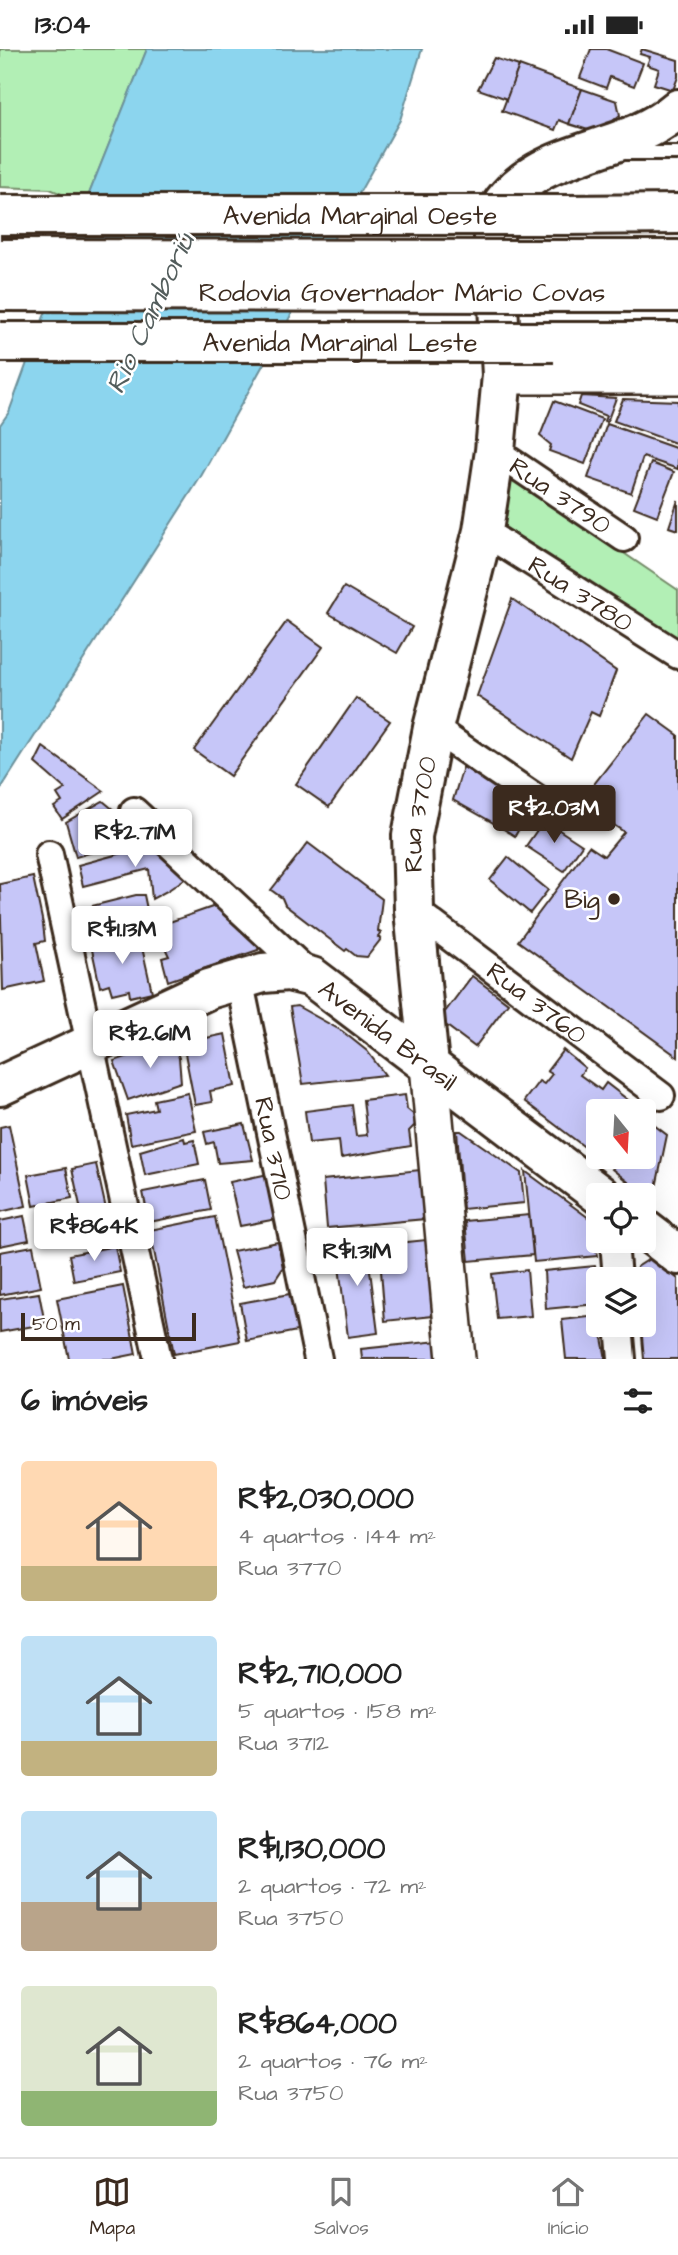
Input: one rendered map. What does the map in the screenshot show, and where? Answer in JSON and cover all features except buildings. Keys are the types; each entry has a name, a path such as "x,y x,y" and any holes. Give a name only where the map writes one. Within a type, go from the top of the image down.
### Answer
{"main road":[{"name":"Rua 3700","path":"456,1359 414,910 412,836 433,728 483,531 495,451 502,375 493,219 502,200 531,174 643,132 678,109"},
{"name":"Avenida Marginal Oeste","path":"0,215 678,214"},
{"name":"Rodovia Governador Mário Covas","path":"0,259 544,276 678,292"},
{"name":"Rodovia Governador Mário Covas","path":"0,291 544,276 678,260"},
{"name":"Avenida Marginal Leste","path":"0,342 678,341"},
{"name":"Avenida Marginal Leste","path":"502,375 678,375"},
{"name":"Avenida Brasil","path":"0,1086 209,989 264,973 288,971 312,977 586,1184"},
{"path":"656,1238 678,1255"}],"street":[{"name":"Rua 3790","path":"495,451 624,538"},
{"name":"Rua 3780","path":"483,531 678,655"},
{"path":"433,728 552,809"},
{"path":"134,811 312,977"},
{"path":"49,854 158,1359"},
{"name":"Rua 3760","path":"414,910 661,1095"},
{"name":"Rua 3710","path":"239,979 318,1359"},
{"path":"621,1337 622,1359"}],"lane":[{"path":"587,153 678,153"}],"green space":[{"path":"0,49 147,49 85,204 50,189 0,187"},
{"path":"503,471 678,590 678,642 495,525"}],"water":[{"name":"Rio Camboriú","path":"147,49 422,49 400,120 200,478 0,790 0,425 9,412 85,204"}],"place":[{"name":"Big","path":"614,899"}]}
